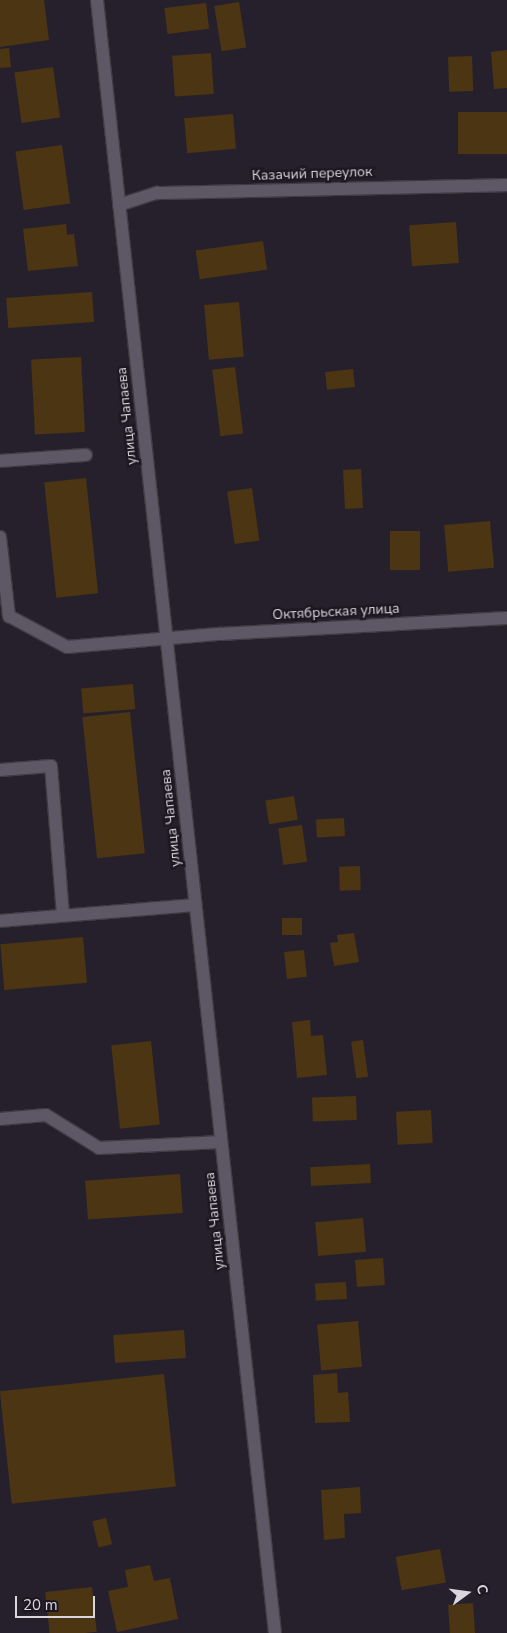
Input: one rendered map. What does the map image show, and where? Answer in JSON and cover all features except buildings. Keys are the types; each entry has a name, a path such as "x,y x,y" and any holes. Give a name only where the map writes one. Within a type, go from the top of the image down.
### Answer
{"street":[{"name":"улица Чапаева","path":"97,0 275,1633"},
{"name":"Казачий переулок","path":"119,205 157,193 507,184"},
{"path":"0,461 86,455"},
{"path":"0,537 5,616"},
{"name":"Октябрьская улица","path":"5,616 67,647 507,618"},
{"path":"0,770 51,766 63,914"},
{"path":"0,921 63,914 195,905"},
{"path":"0,1119 46,1115 99,1148 221,1142"}]}
